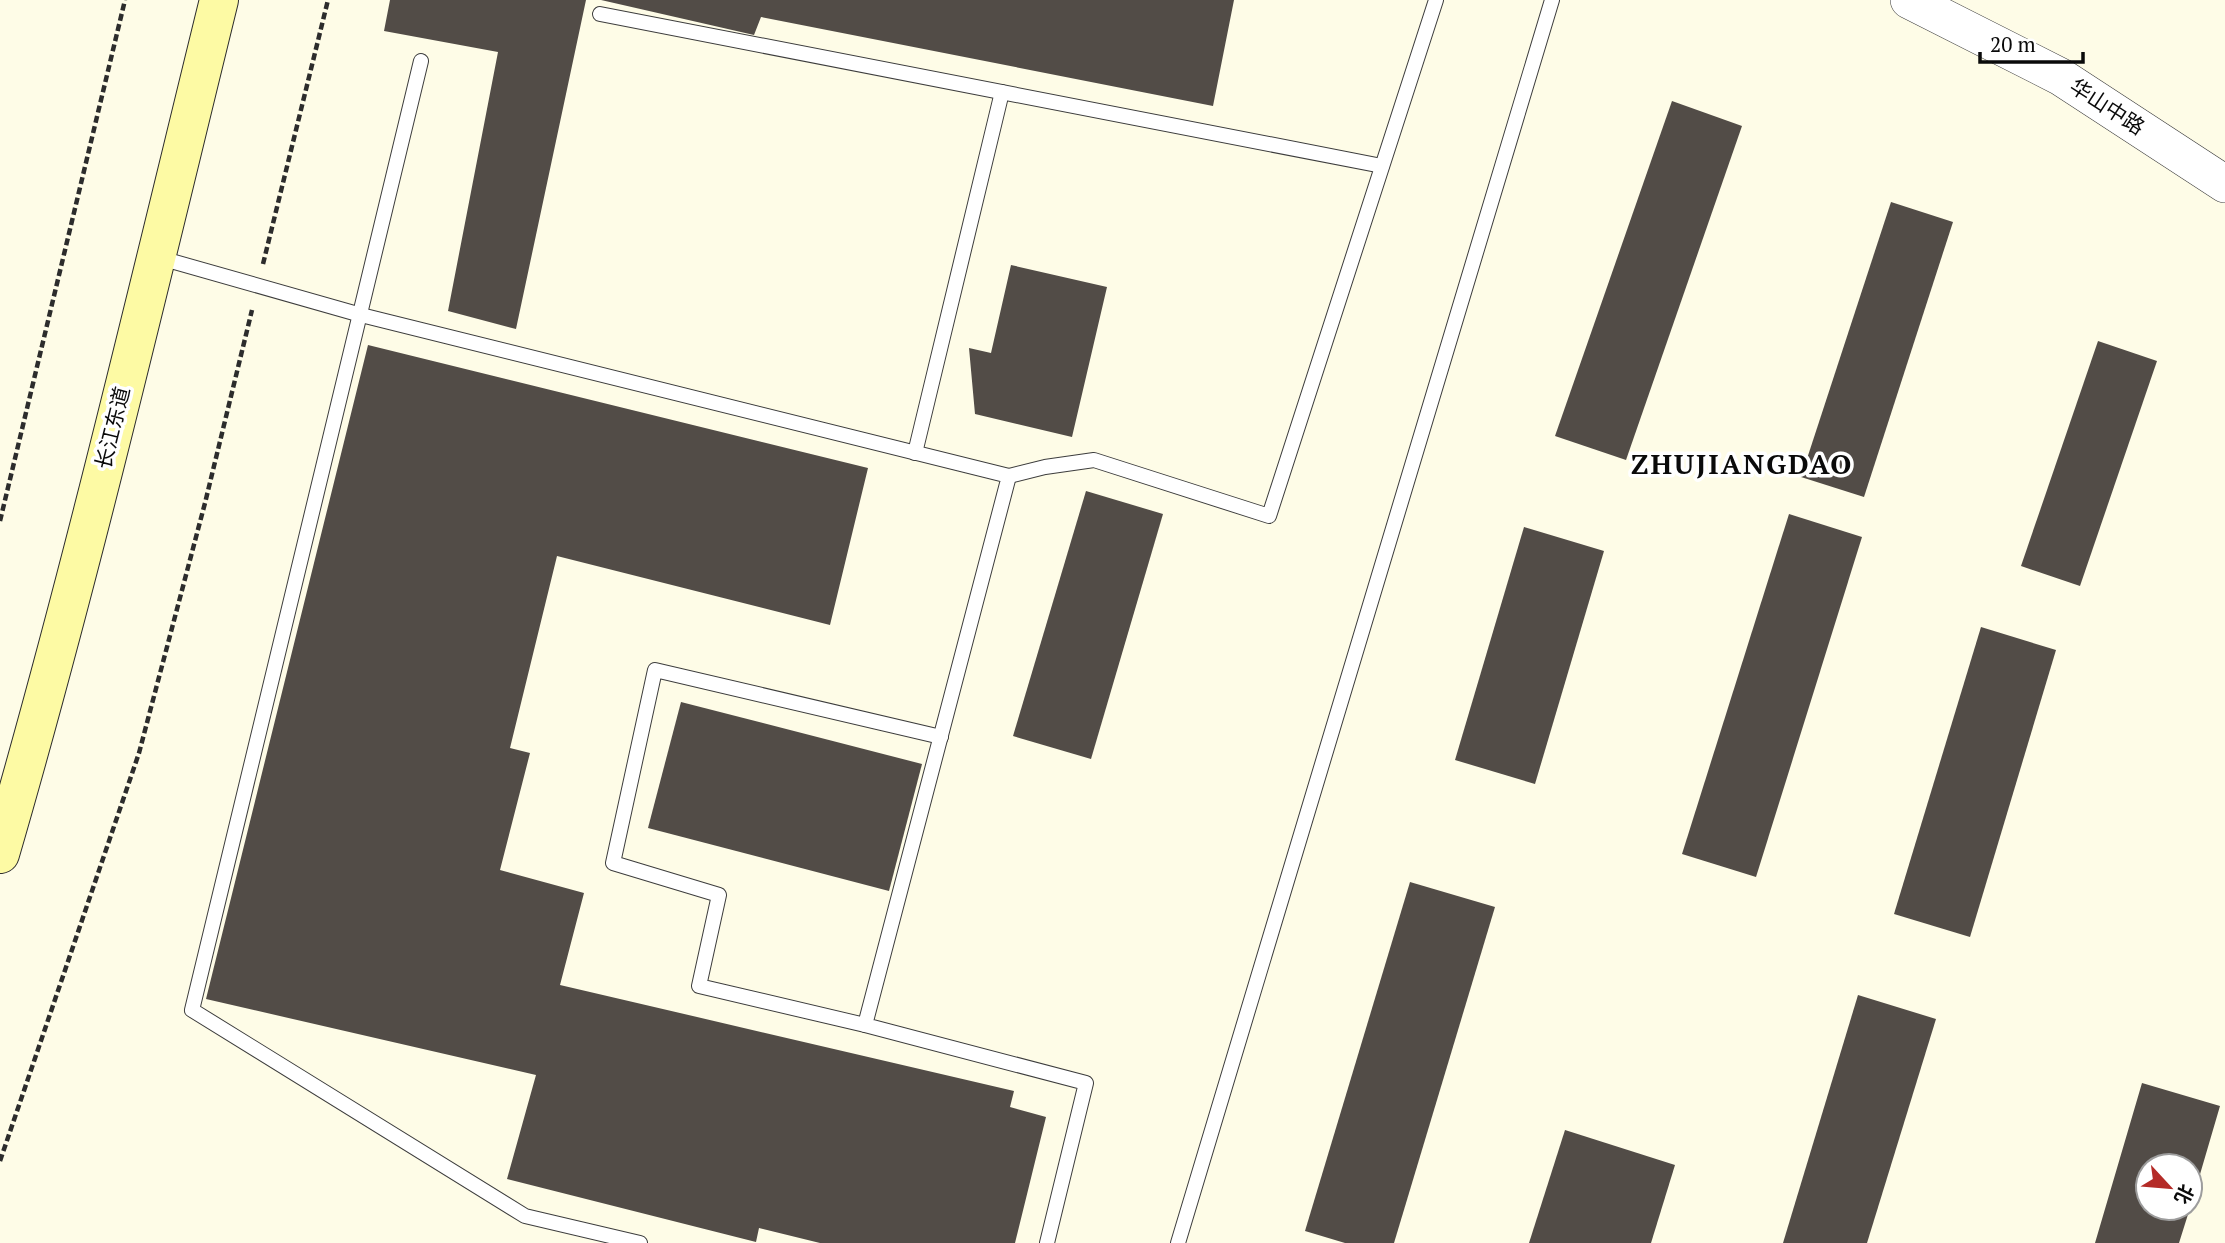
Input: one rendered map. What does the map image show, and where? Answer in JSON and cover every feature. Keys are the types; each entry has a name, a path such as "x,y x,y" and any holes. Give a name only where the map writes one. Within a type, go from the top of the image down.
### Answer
{"main road":[{"name":"长江东道","path":"0,854 28,757 219,0"}],"street":[{"name":"华山中路","path":"1909,0 2061,77 2225,184"}],"lane":[{"path":"156,257 361,315 1009,476 1045,467 1094,460 1269,516 1436,0"},
{"path":"1178,1243 1552,0"},
{"path":"600,14 1382,166"},
{"path":"421,61 191,1010 524,1216 640,1243"},
{"path":"915,453 1002,92"},
{"path":"865,1025 1009,476"},
{"path":"941,737 655,670 613,863 719,895 699,986 865,1025 1086,1083 1047,1243"}],"path":[{"path":"0,521 125,0"},
{"path":"0,1161 139,753 205,503 328,0"}],"building":[{"path":"390,0 586,0 516,329 448,311 498,52 384,31"},
{"path":"601,0 1234,0 1213,106 761,17 754,35"},
{"path":"1672,101 1742,126 1626,460 1555,436"},
{"path":"1891,202 1953,222 1864,497 1801,477"},
{"path":"1011,265 1107,287 1072,437 975,414 969,348 991,353"},
{"path":"2098,341 2157,361 2080,586 2021,566"},
{"path":"368,345 868,468 830,625 557,556 510,748 530,753 500,870 584,893 560,985 1014,1091 1010,1107 1046,1117 1015,1243 820,1243 759,1228 756,1242 507,1179 536,1075 206,999"},
{"path":"1086,491 1163,514 1091,759 1013,736"},
{"path":"1789,514 1862,537 1756,877 1682,854"},
{"path":"1524,527 1604,551 1535,784 1455,760"},
{"path":"1981,627 2056,650 1970,937 1894,914"},
{"path":"681,702 922,764 889,891 648,828"},
{"path":"1410,882 1495,907 1394,1243 1345,1243 1305,1231"},
{"path":"1858,995 1936,1019 1867,1243 1783,1243"},
{"path":"2142,1083 2220,1106 2204,1161 2204,1152 2134,1152 2134,1222 2186,1222 2179,1243 2095,1243"},
{"path":"1565,1130 1675,1165 1651,1243 1529,1243"}],"district":[{"name":"ZHUJIANGDAO","path":"1742,464"}]}
